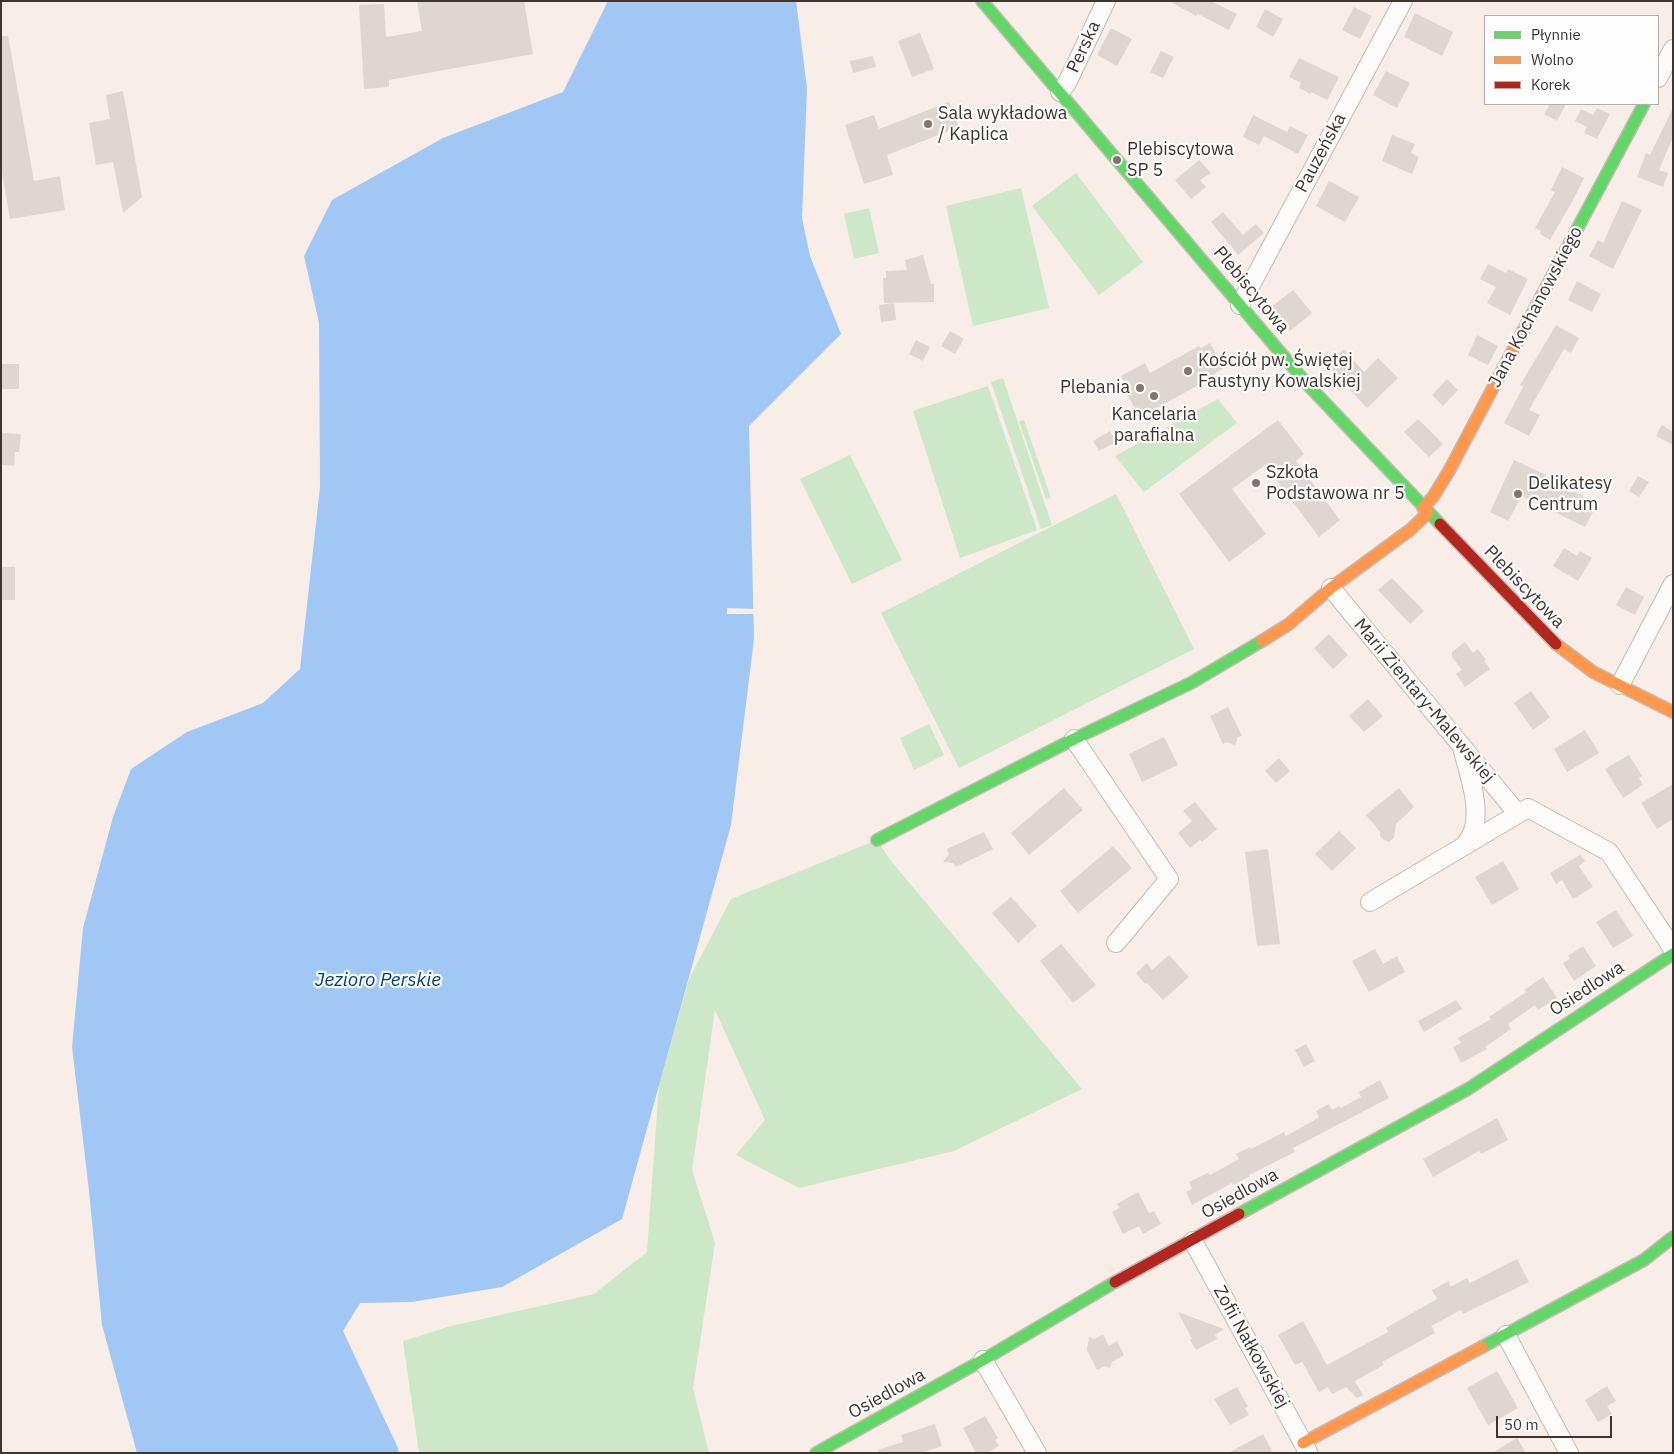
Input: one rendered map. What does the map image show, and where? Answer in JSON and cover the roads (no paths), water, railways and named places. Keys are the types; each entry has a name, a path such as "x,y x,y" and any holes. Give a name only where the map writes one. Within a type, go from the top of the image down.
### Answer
{"street":[{"name":"Plebiscytowa","path":"982,1 1308,385 1549,638 1571,657 1593,672 1673,712"},
{"name":"Perska","path":"1060,92 1067,83 1106,1"},
{"name":"Pauzeńska","path":"1240,305 1403,1"},
{"path":"1659,76 1673,49"},
{"name":"Jana Kochanowskiego","path":"1426,510 1643,105"},
{"path":"877,840 1074,739 1191,683 1289,624 1330,588 1410,530 1426,510"},
{"path":"1620,685 1673,584"},
{"name":"Marii Zientary-Malewskiej","path":"1330,588 1518,814"},
{"path":"1074,739 1169,879 1116,943"},
{"path":"1462,746 1471,779 1474,810 1472,832 1465,845"},
{"path":"1370,902 1528,808 1609,852 1673,949"},
{"name":"Osiedlowa","path":"827,1450 1078,1303 1468,1089 1673,954"},
{"path":"1306,1448 1506,1335 1644,1260 1673,1237"},
{"name":"Zofii Nałkowskiej","path":"1192,1241 1306,1448"},
{"path":"1506,1335 1569,1453"},
{"path":"983,1360 1037,1453"}],"water":[{"name":"Jezioro Perskie","path":"608,1 796,1 807,88 802,218 810,256 841,334 749,426 754,639 731,825 622,1219 502,1287 412,1302 360,1303 343,1331 399,1453 137,1453 102,1325 72,1047 83,928 113,817 131,769 187,732 263,703 300,669 320,487 319,323 304,256 332,200 443,138 563,92"}],"place":[{"name":"Sala wykładowa / Kaplica","path":"928,124"},
{"name":"Plebiscytowa SP 5","path":"1117,160"},
{"name":"Kościół pw. Świętej Faustyny Kowalskiej","path":"1188,371"},
{"name":"Plebania","path":"1140,388"},
{"name":"Kancelaria parafialna","path":"1154,396"},
{"name":"Szkoła Podstawowa nr 5","path":"1256,483"},
{"name":"Delikatesy Centrum","path":"1518,494"}]}
